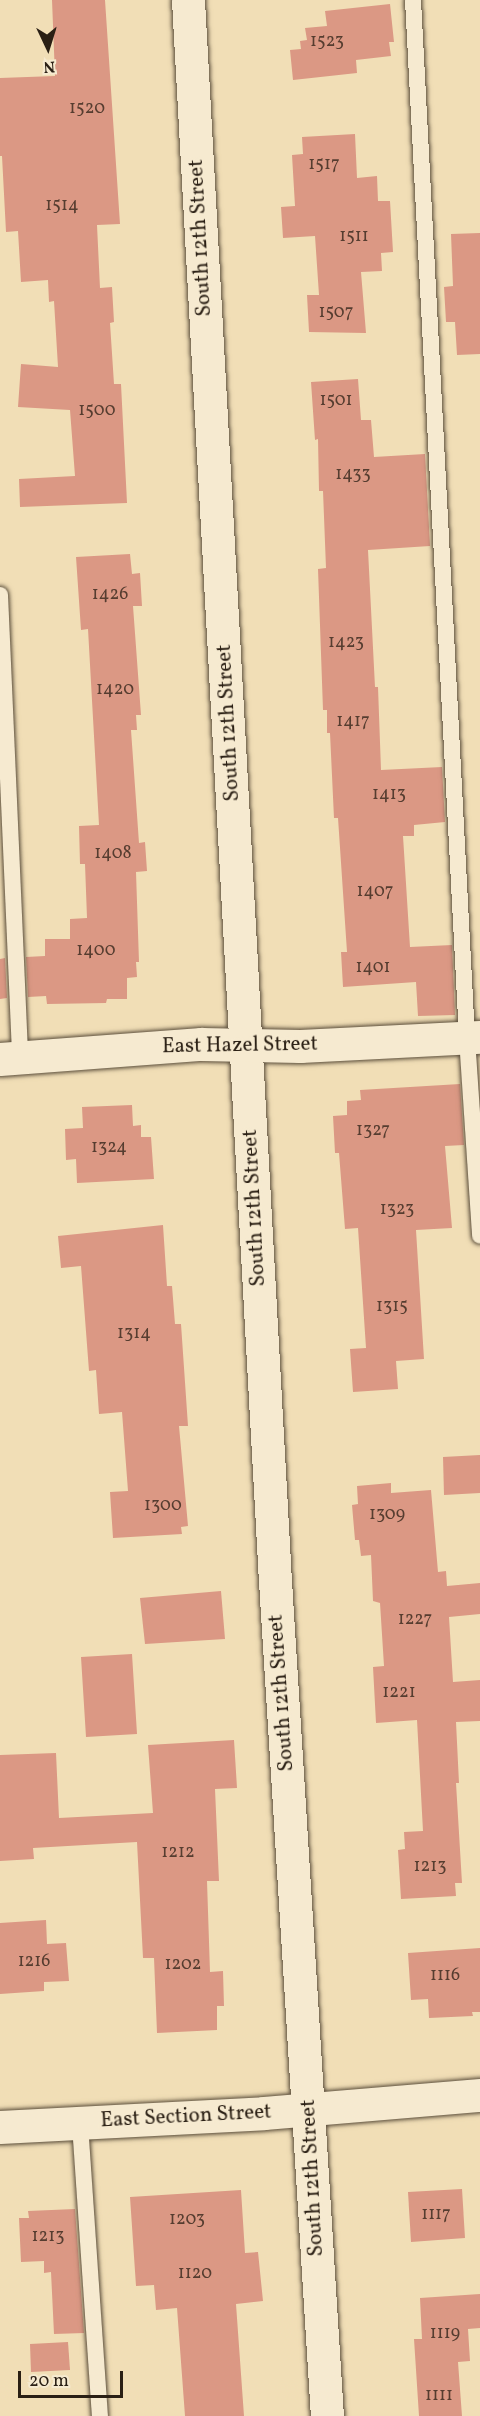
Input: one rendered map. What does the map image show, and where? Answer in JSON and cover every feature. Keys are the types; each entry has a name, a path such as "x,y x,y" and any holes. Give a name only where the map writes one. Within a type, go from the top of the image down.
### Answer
{"street":[{"name":"South 12th Street","path":"188,0 274,1565 327,2416"},
{"name":"East Hazel Street","path":"10,1058 201,1044 300,1046 473,1037"},
{"name":"East Section Street","path":"0,2127 308,2110 480,2095"}],"lane":[{"path":"413,0 473,1037 480,1236"},
{"path":"0,595 10,1058"},
{"path":"80,2124 100,2416"}],"building":[{"path":"52,0 105,0 120,224 97,225 100,288 112,287 114,322 110,323 114,384 121,384 127,503 20,507 19,479 75,476 70,410 18,407 21,364 58,367 54,301 49,302 48,280 21,282 18,231 6,232 2,156 0,156 0,78 55,76"},
{"path":"390,4 394,42 389,42 391,56 356,60 357,73 293,80 290,50 301,49 300,41 307,40 305,28 327,26 325,11"},
{"path":"355,134 357,178 377,176 378,201 390,201 393,252 381,253 382,271 361,272 366,333 309,332 307,295 319,295 315,236 283,238 281,207 295,206 292,155 303,154 302,137"},
{"path":"480,233 480,354 457,355 455,322 446,322 444,287 453,286 451,234"},
{"path":"358,379 361,420 371,420 374,457 425,454 430,546 368,550 375,687 378,687 381,770 442,767 445,822 414,825 414,836 403,836 410,947 452,945 455,1015 418,1016 416,982 343,987 341,952 347,952 338,818 334,818 327,710 323,710 318,569 326,568 323,491 319,491 318,439 315,440 311,382"},
{"path":"130,554 132,574 140,573 142,606 133,606 141,715 136,715 137,730 131,730 139,843 145,842 147,871 136,872 139,962 136,962 137,977 127,978 127,999 107,999 106,1003 47,1004 46,996 28,997 26,957 45,956 45,939 70,939 70,919 87,918 85,864 80,864 79,826 99,825 88,629 81,630 76,557"},
{"path":"5,958 7,998 0,999 0,959"},
{"path":"460,1084 464,1145 445,1146 452,1228 416,1230 424,1359 396,1361 398,1389 353,1392 350,1349 366,1348 358,1228 345,1229 339,1153 335,1153 333,1116 347,1115 347,1101 361,1100 360,1090"},
{"path":"132,1105 133,1126 141,1125 141,1137 151,1137 154,1179 77,1183 76,1159 66,1160 65,1129 83,1128 82,1107"},
{"path":"163,1225 167,1286 172,1286 175,1324 181,1324 188,1426 179,1426 188,1526 181,1527 182,1534 113,1538 110,1492 128,1491 122,1412 99,1414 96,1370 89,1371 81,1266 61,1268 58,1236"},
{"path":"480,1455 480,1493 444,1495 443,1457"},
{"path":"391,1483 391,1493 431,1490 438,1572 446,1571 447,1586 480,1583 480,1614 449,1617 453,1682 480,1680 480,1721 456,1722 459,1783 456,1783 462,1883 455,1883 456,1896 401,1899 398,1850 405,1849 404,1832 423,1831 417,1720 376,1723 373,1667 384,1666 380,1603 373,1601 371,1555 361,1556 359,1540 355,1540 352,1505 358,1504 357,1486"},
{"path":"221,1591 225,1639 145,1644 140,1598"},
{"path":"132,1654 137,1734 86,1737 81,1657"},
{"path":"234,1740 237,1788 215,1789 219,1881 207,1881 210,1972 223,1971 224,2006 217,2006 217,2030 157,2033 154,1958 143,1958 137,1842 33,1848 34,1859 0,1861 0,1755 56,1753 59,1818 153,1813 148,1745"},
{"path":"46,1920 47,1944 66,1943 69,1981 44,1982 44,1991 0,1994 0,1923"},
{"path":"480,1948 480,2012 472,2012 473,2016 429,2018 428,1999 411,2000 408,1953"},
{"path":"462,2189 465,2238 411,2242 408,2192"},
{"path":"241,2190 245,2253 258,2252 263,2301 236,2304 244,2416 185,2416 177,2308 156,2310 154,2285 136,2286 130,2197"},
{"path":"75,2209 84,2333 54,2334 51,2272 44,2273 44,2261 21,2262 19,2218 29,2218 28,2211"},
{"path":"480,2294 480,2328 468,2329 470,2361 458,2362 462,2416 419,2416 414,2339 422,2339 420,2298"},
{"path":"68,2342 70,2370 31,2372 30,2344"}]}
